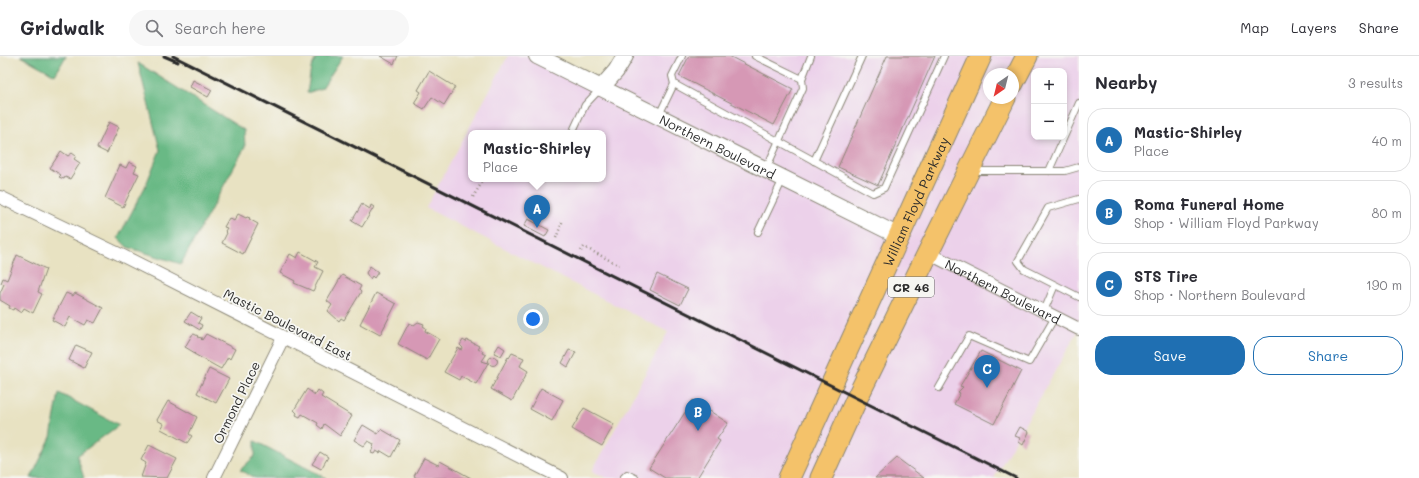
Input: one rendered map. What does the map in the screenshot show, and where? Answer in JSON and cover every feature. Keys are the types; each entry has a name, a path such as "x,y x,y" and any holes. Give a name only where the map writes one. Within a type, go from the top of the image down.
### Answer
{"highway":[{"name":"William Floyd Parkway","path":"789,478 981,56"},
{"path":"1019,71 1027,56"},
{"name":"CR 46","path":"821,478 928,253 1002,104"}],"street":[{"name":"Northern Boulevard","path":"537,56 899,236"},
{"path":"601,88 616,71 625,56"},
{"name":"Mastic Boulevard East","path":"0,197 124,256 283,338 562,478"},
{"name":"Northern Boulevard","path":"928,253 1079,329"},
{"name":"Ormond Place","path":"214,478 283,338"}],"lane":[{"path":"658,117 674,84 672,76 682,56"},
{"path":"766,170 803,88 802,79 811,56"},
{"path":"814,161 862,56"},
{"path":"674,84 872,192 884,188 944,56"},
{"path":"759,57 802,79"},
{"path":"573,130 585,105 601,88"},
{"path":"1049,171 1079,103"},
{"path":"968,171 1065,171 1079,167"},
{"path":"758,232 783,179"},
{"path":"1079,199 1048,208 1018,261 1024,269 1079,297"},
{"path":"1044,311 1056,285"},
{"path":"939,388 969,336 1029,362 1055,317"},
{"path":"623,478 627,474 635,478"}],"path":[{"path":"473,196 482,182"},
{"path":"556,238 563,220"},
{"path":"581,251 584,247 619,265"}],"shaded area":[{"path":"508,56 537,56 601,88 625,56 1079,56 1079,329 994,478 607,478 592,471 668,332 426,208 468,130 468,182 606,182 606,130 468,130"}],"green space":[{"path":"21,56 66,56 55,75"},
{"path":"317,56 343,56 322,88 307,93 311,68"},
{"path":"138,63 244,130 245,147 181,264 127,247 118,238 145,187 160,150"},
{"path":"59,393 119,425 77,456 84,478 31,478 51,437"},
{"path":"255,441 326,478 255,478 240,470 255,456"}],"building":[{"path":"380,56 398,56 394,64"},
{"path":"689,56 729,56 793,89 774,125 679,76"},
{"path":"887,56 935,56 878,185 838,167"},
{"path":"429,71 455,87 444,105 432,97 424,109 414,103 421,92 418,90"},
{"path":"193,80 212,90 208,97 190,87"},
{"path":"109,122 119,127 107,153 97,148"},
{"path":"61,151 68,156 72,153 76,156 74,159 80,163 70,179 59,177 61,175 50,168"},
{"path":"129,162 137,166 134,172 139,174 123,207 105,198 120,165 126,168"},
{"path":"362,204 370,209 371,205 374,207 362,227 352,221"},
{"path":"238,214 246,218 250,218 249,219 258,224 243,254 222,243 227,233 225,231 227,228 224,227 229,218 234,221"},
{"path":"528,219 549,230 545,237 524,226"},
{"path":"300,252 318,262 315,267 323,271 313,291 294,283 295,281 280,273 290,254 297,258"},
{"path":"17,255 46,269 38,292 42,294 33,313 24,308 21,313 14,308 13,310 9,308 10,306 0,300 0,293 4,284 1,283 3,278 7,280"},
{"path":"370,266 378,272 374,278 372,276 370,279 366,273"},
{"path":"657,274 688,289 680,305 650,290"},
{"path":"342,275 361,286 359,290 361,292 344,320 341,318 339,321 328,311 332,305 327,301"},
{"path":"66,293 73,296 75,293 103,308 95,323 88,320 85,325 70,317 65,327 52,320"},
{"path":"376,293 396,304 380,335 360,324"},
{"path":"191,312 201,318 198,323 202,325 200,330 185,321"},
{"path":"418,322 424,324 423,326 426,328 425,331 439,339 427,360 398,344 409,323 414,325"},
{"path":"194,334 198,336 197,337 202,338 202,340 206,334 235,349 230,359 228,357 221,369 194,354 195,353 185,347"},
{"path":"463,340 466,342 467,340 479,346 478,348 486,355 482,361 488,363 476,384 461,376 459,380 444,372 458,348 462,350 463,348 460,345"},
{"path":"76,345 92,352 84,368 69,360"},
{"path":"499,345 505,349 501,356 494,353"},
{"path":"569,350 576,352 568,367 562,363"},
{"path":"981,351 1021,371 994,424 954,404 960,393 958,392 963,387 960,386"},
{"path":"512,353 524,358 520,366 528,371 512,401 491,389 508,357 509,358"},
{"path":"493,356 498,361 493,366 488,361"},
{"path":"209,369 229,379 216,403 197,393"},
{"path":"541,388 563,400 552,421 530,409"},
{"path":"307,389 315,395 318,390 323,394 321,397 352,416 340,436 324,424 322,429 317,425 318,423 302,414 300,417 296,415 297,413 294,410"},
{"path":"693,400 728,423 717,439 720,441 697,478 665,478 649,468"},
{"path":"168,401 197,417 189,434 192,436 187,443 161,429 164,424 157,420"},
{"path":"584,408 614,424 602,446 572,429"},
{"path":"363,425 378,434 381,429 400,440 391,457 381,451 380,453 376,451 374,454 371,453 374,444 368,441 364,446 354,440"},
{"path":"1020,427 1029,432 1023,445 1019,442 1020,438 1015,436"},
{"path":"149,445 177,459 167,478 141,477 146,463 141,460"},
{"path":"320,452 328,457 321,469 312,464"},
{"path":"424,458 438,465 440,461 471,478 417,478 414,476"},
{"path":"897,458 924,478 875,478"}],"railway":[{"path":"164,56 178,62"},
{"path":"173,56 1016,478"}],"place":[{"name":"Mastic-Shirley","path":"537,228"},
{"name":"STS Tire","path":"987,388"},
{"name":"Roma Funeral Home","path":"698,431"}]}
